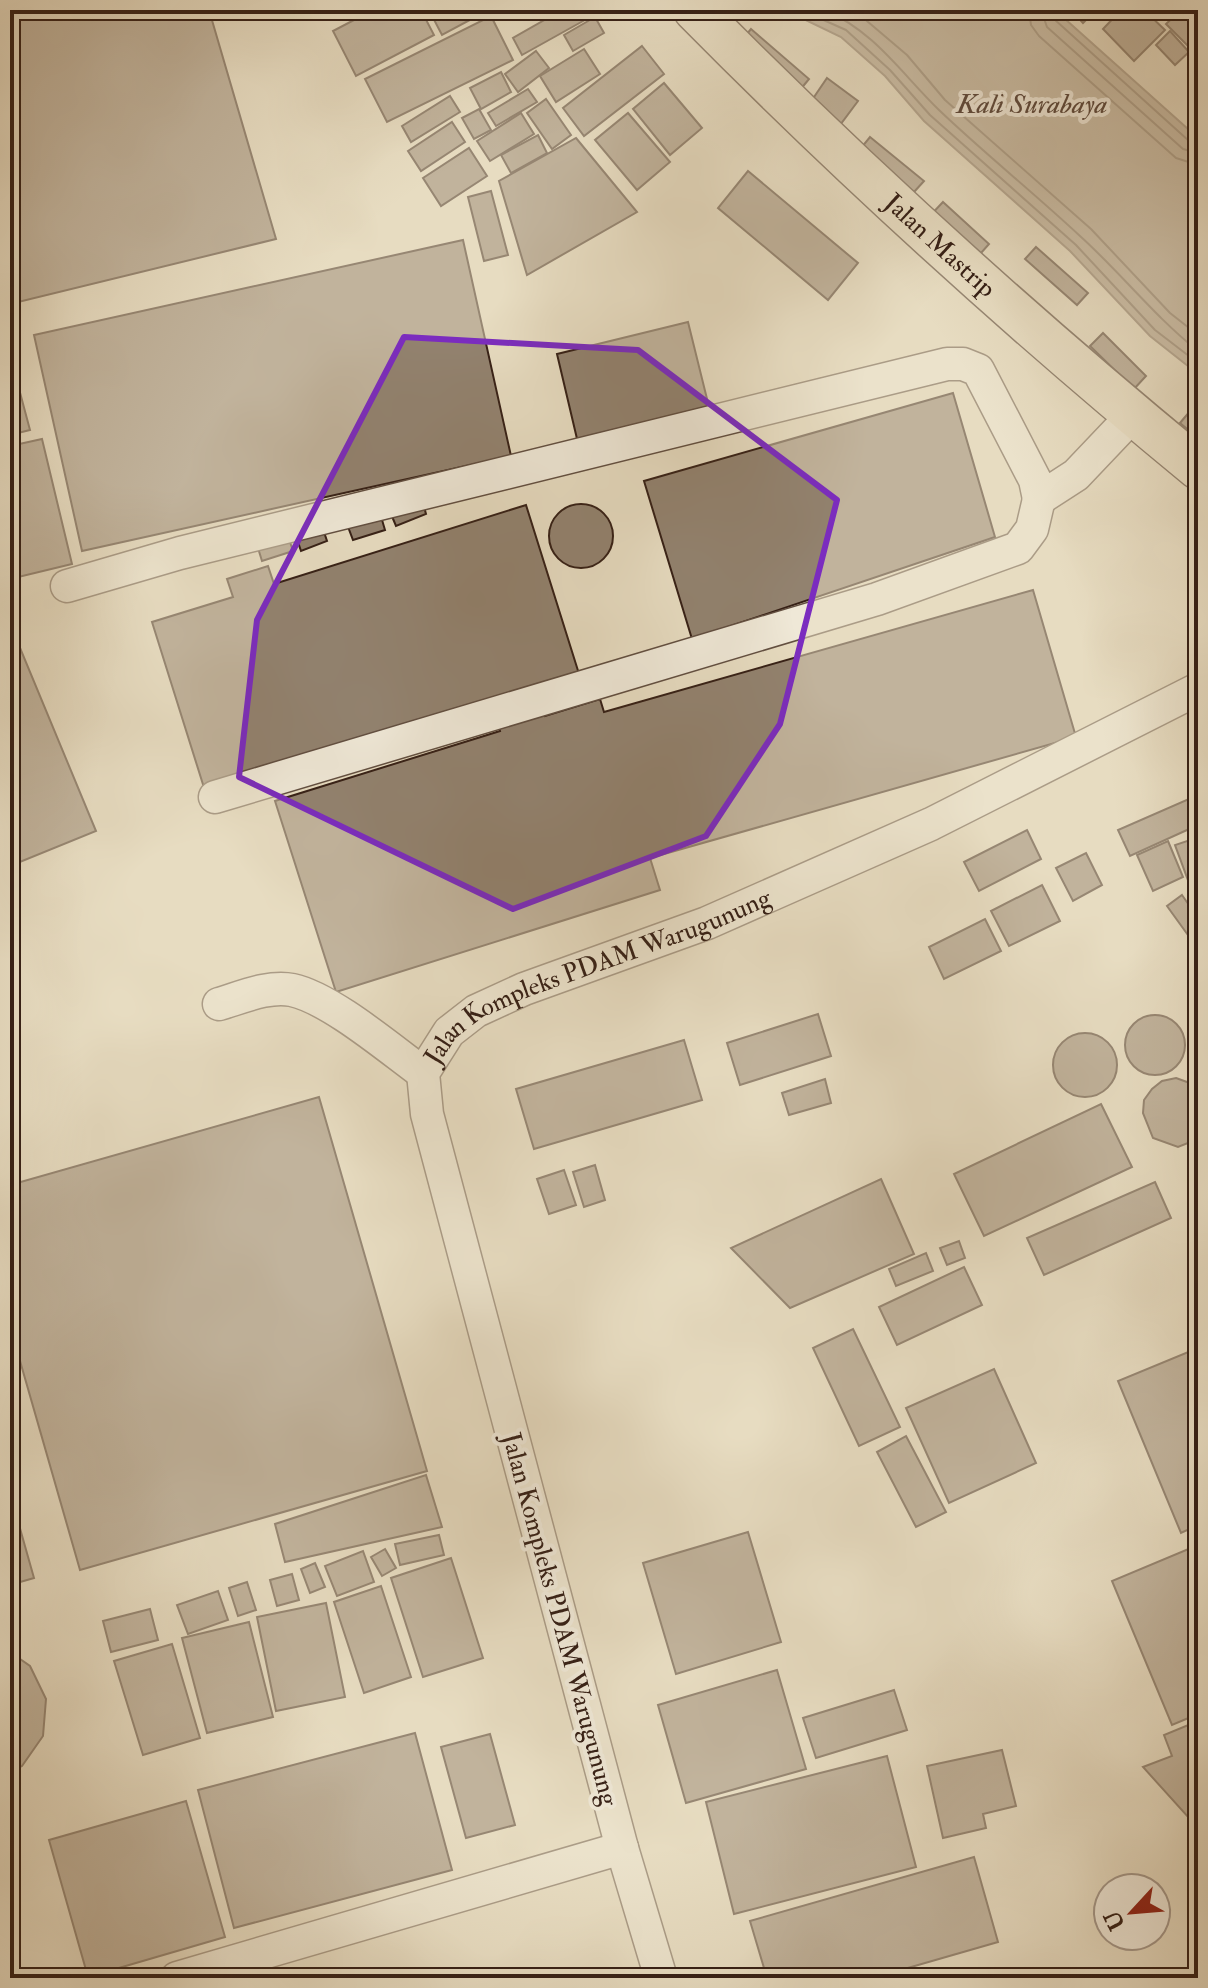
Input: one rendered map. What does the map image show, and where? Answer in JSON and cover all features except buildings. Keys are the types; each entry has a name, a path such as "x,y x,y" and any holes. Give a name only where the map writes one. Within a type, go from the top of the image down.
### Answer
{"main road":[{"name":"Jalan Mastrip","path":"695,10 896,208 1198,468"}],"street":[{"path":"67,586 211,545 947,364 963,364 978,370 1035,480 1039,499 1032,529 1018,548 877,599 215,797"},
{"path":"1039,499 1076,475 1133,415"},
{"name":"Jalan Kompleks PDAM Warugunung","path":"661,1978 622,1848 427,1114 423,1073 449,1032 476,1011 524,989 707,923 931,824 1198,689"},
{"path":"219,1004 274,990 292,990 341,1014 423,1073"},
{"path":"177,1978 622,1848"}],"highlighted area":[{"path":"404,337 638,350 837,500 780,724 706,836 513,909 239,777 257,620"}],"water":[{"name":"Kali Surabaya","path":"785,10 1055,10 1198,138 1198,374 1150,336 1070,251 924,121 885,76 841,37"}]}
